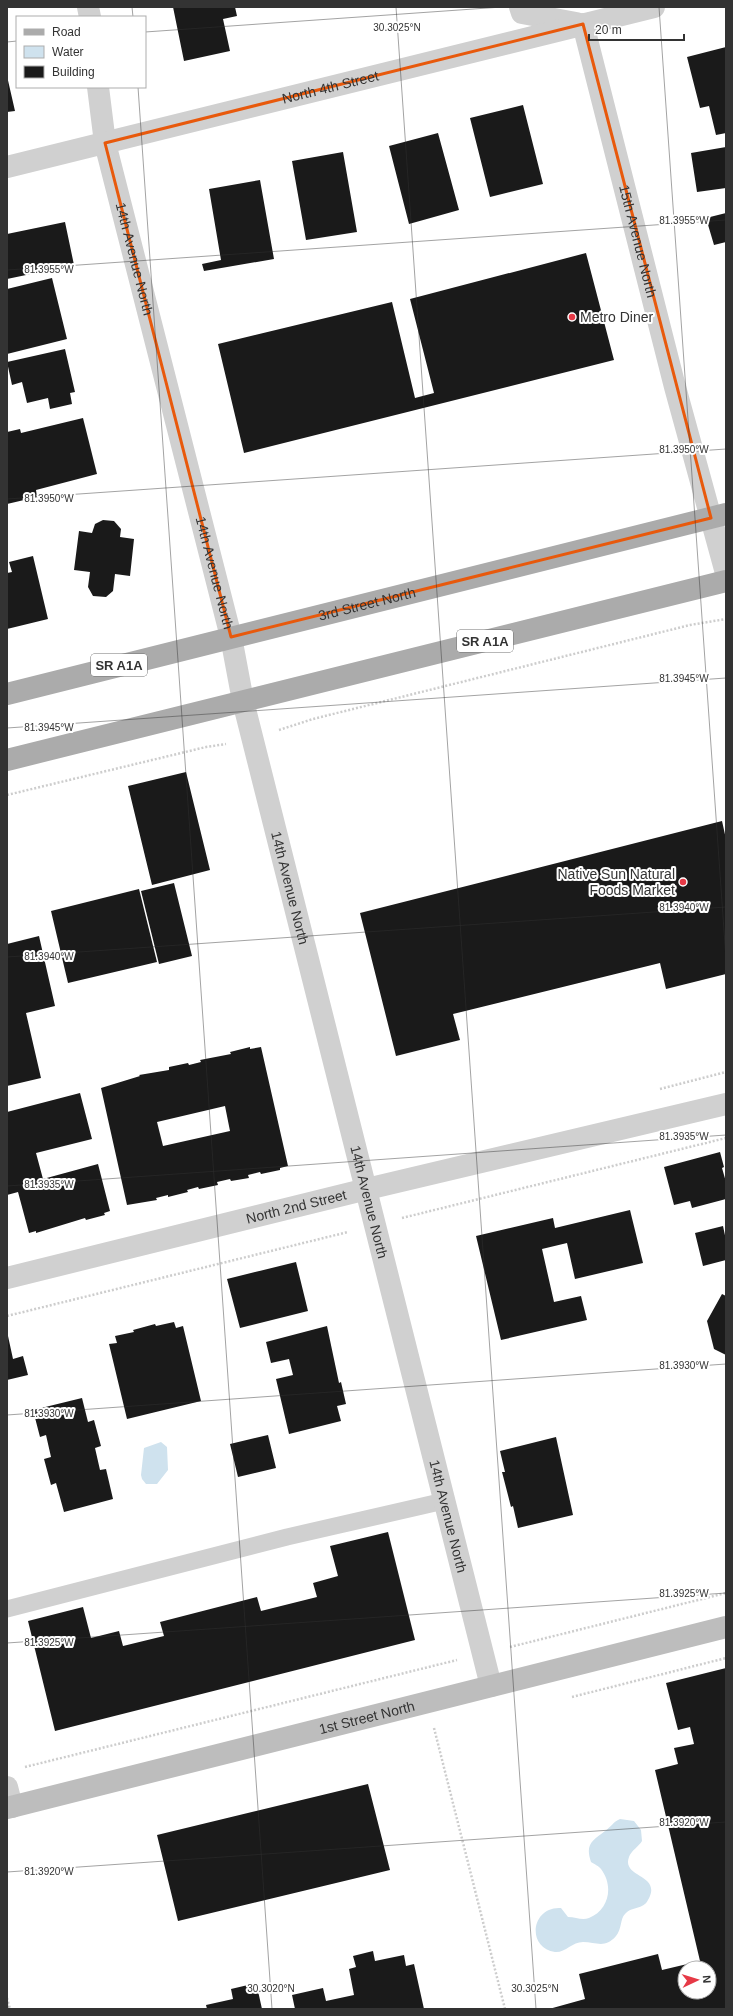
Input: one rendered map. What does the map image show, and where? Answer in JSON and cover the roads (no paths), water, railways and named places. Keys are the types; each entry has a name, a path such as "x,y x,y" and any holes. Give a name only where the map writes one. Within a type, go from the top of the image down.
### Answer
{"main road":[{"name":"3rd Street North","path":"7,694 718,516"},
{"name":"SR A1A","path":"7,760 726,581"}],"street":[{"path":"520,7 522,13 583,24 599,7"},
{"name":"North 4th Street","path":"7,167 654,7"},
{"name":"15th Avenue North","path":"583,24 676,387 718,516 726,573"},
{"name":"14th Avenue North","path":"98,88 105,143 231,637 243,701 491,1686"},
{"name":"North 2nd Street","path":"7,1278 367,1189 726,1104"},
{"name":"1st Street North","path":"9,1801 428,1702 726,1627"}],"lane":[{"path":"7,1609 286,1537 444,1501"}],"water":[{"path":"161,1442 167,1447 168,1470 157,1484 146,1484 141,1475 144,1448"},
{"path":"620,1819 634,1821 641,1830 642,1841 630,1855 628,1864 635,1873 650,1885 651,1892 648,1900 640,1907 631,1910 623,1916 616,1936 604,1944 579,1942 559,1952 546,1949 539,1943 536,1936 538,1920 543,1913 551,1909 561,1908 568,1917 586,1919 596,1914 605,1903 608,1890 605,1876 598,1866 591,1862 589,1847 593,1840"}],"place":[{"name":"Metro Diner","path":"572,317"},
{"name":"Native Sun Natural Foods Market","path":"683,882"}]}
